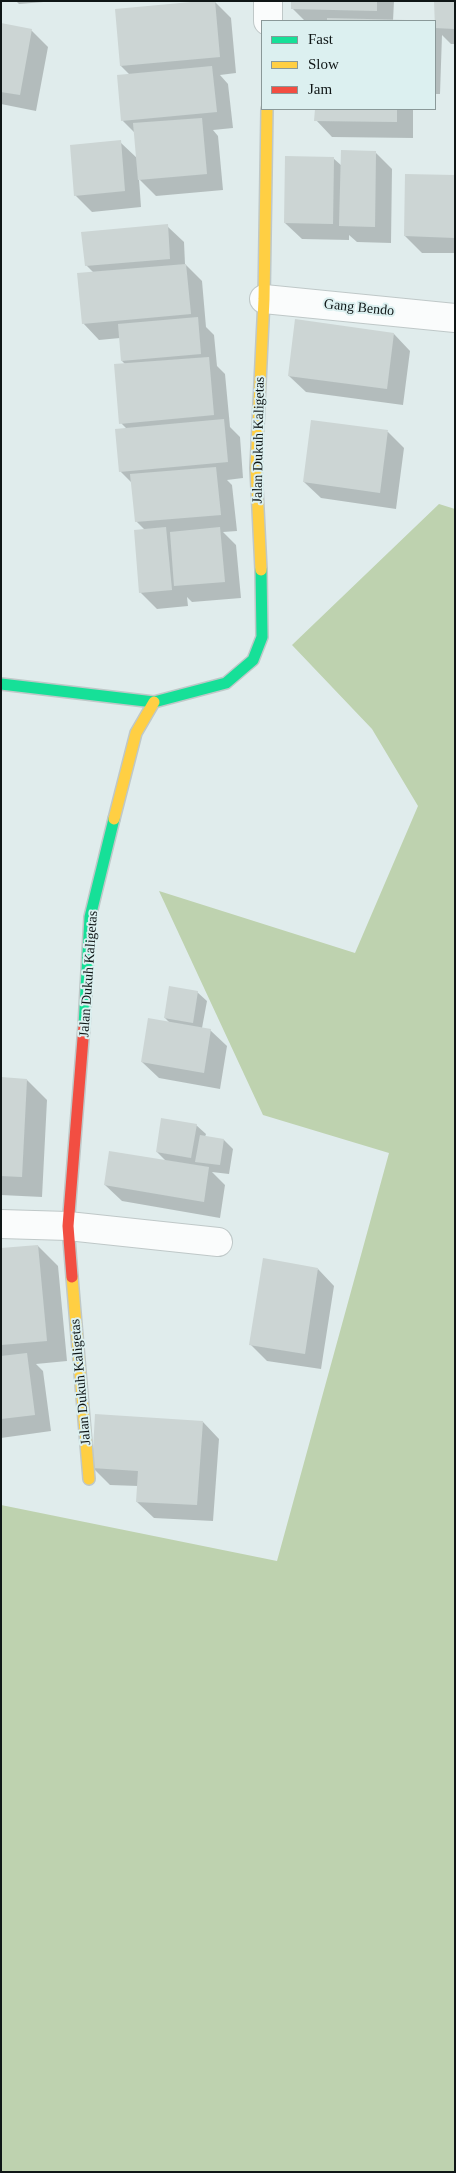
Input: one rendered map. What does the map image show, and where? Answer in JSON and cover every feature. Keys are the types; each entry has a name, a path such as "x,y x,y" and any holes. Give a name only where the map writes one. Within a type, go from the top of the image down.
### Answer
{"street":[{"path":"268,1 268,20"},
{"name":"Jalan Dukuh Kaligetas","path":"1,684 154,702 226,683 253,660 262,637 263,608 256,468 264,299 267,110"},
{"name":"Gang Bendo","path":"264,299 455,318"},
{"name":"Jalan Dukuh Kaligetas","path":"89,1479 68,1226 83,1046 90,917 136,733 154,702"},
{"path":"1,1224 68,1226 218,1242"}],"green space":[{"path":"439,504 455,509 455,2172 1,2172 1,1505 277,1561 389,1153 263,1115 159,891 355,953 418,806 372,729 292,645"}],"building":[{"path":"215,1 220,57 120,66 115,9"},
{"path":"291,1 377,1 377,11 291,9"},
{"path":"434,1 455,1 455,29 436,28"},
{"path":"327,18 407,20 327,20"},
{"path":"1,23 32,29 20,95 1,92"},
{"path":"212,66 217,112 121,121 117,75"},
{"path":"315,110 397,110 397,122 314,121"},
{"path":"202,118 207,174 138,180 133,123"},
{"path":"121,140 125,191 74,196 70,145"},
{"path":"341,150 376,151 375,227 339,226"},
{"path":"285,156 334,157 333,224 284,223"},
{"path":"405,174 455,175 455,238 404,236"},
{"path":"168,224 170,259 85,266 81,232"},
{"path":"186,264 191,314 82,324 77,273"},
{"path":"198,317 201,354 121,361 118,324"},
{"path":"295,319 394,333 387,389 288,376"},
{"path":"209,357 214,415 119,424 114,364"},
{"path":"224,419 228,462 119,472 115,429"},
{"path":"311,420 388,430 380,493 303,482"},
{"path":"216,467 221,515 135,522 130,474"},
{"path":"166,527 172,590 139,593 134,530"},
{"path":"220,527 225,582 174,586 170,532"},
{"path":"169,986 198,991 193,1023 164,1018"},
{"path":"148,1018 211,1029 204,1073 141,1062"},
{"path":"1,1077 27,1079 22,1177 1,1176"},
{"path":"161,1118 197,1124 191,1158 156,1152"},
{"path":"200,1135 224,1139 220,1165 195,1162"},
{"path":"109,1151 209,1167 204,1202 104,1185"},
{"path":"38,1245 47,1341 1,1345 1,1248"},
{"path":"263,1258 318,1268 305,1354 249,1345"},
{"path":"27,1353 35,1415 1,1419 1,1356"},
{"path":"95,1414 203,1421 197,1505 136,1502 138,1471 92,1468"}],"traffic: fast":[{"path":"1,684 154,702 226,683 253,660 262,637 261,570"},
{"path":"84,1026 90,917 114,819"}],"traffic: slow":[{"path":"261,570 256,468 264,299 267,110"},
{"path":"114,819 136,733 154,702"},
{"path":"72,1277 89,1479"}],"traffic: jam":[{"path":"72,1277 68,1226 84,1026"}]}
